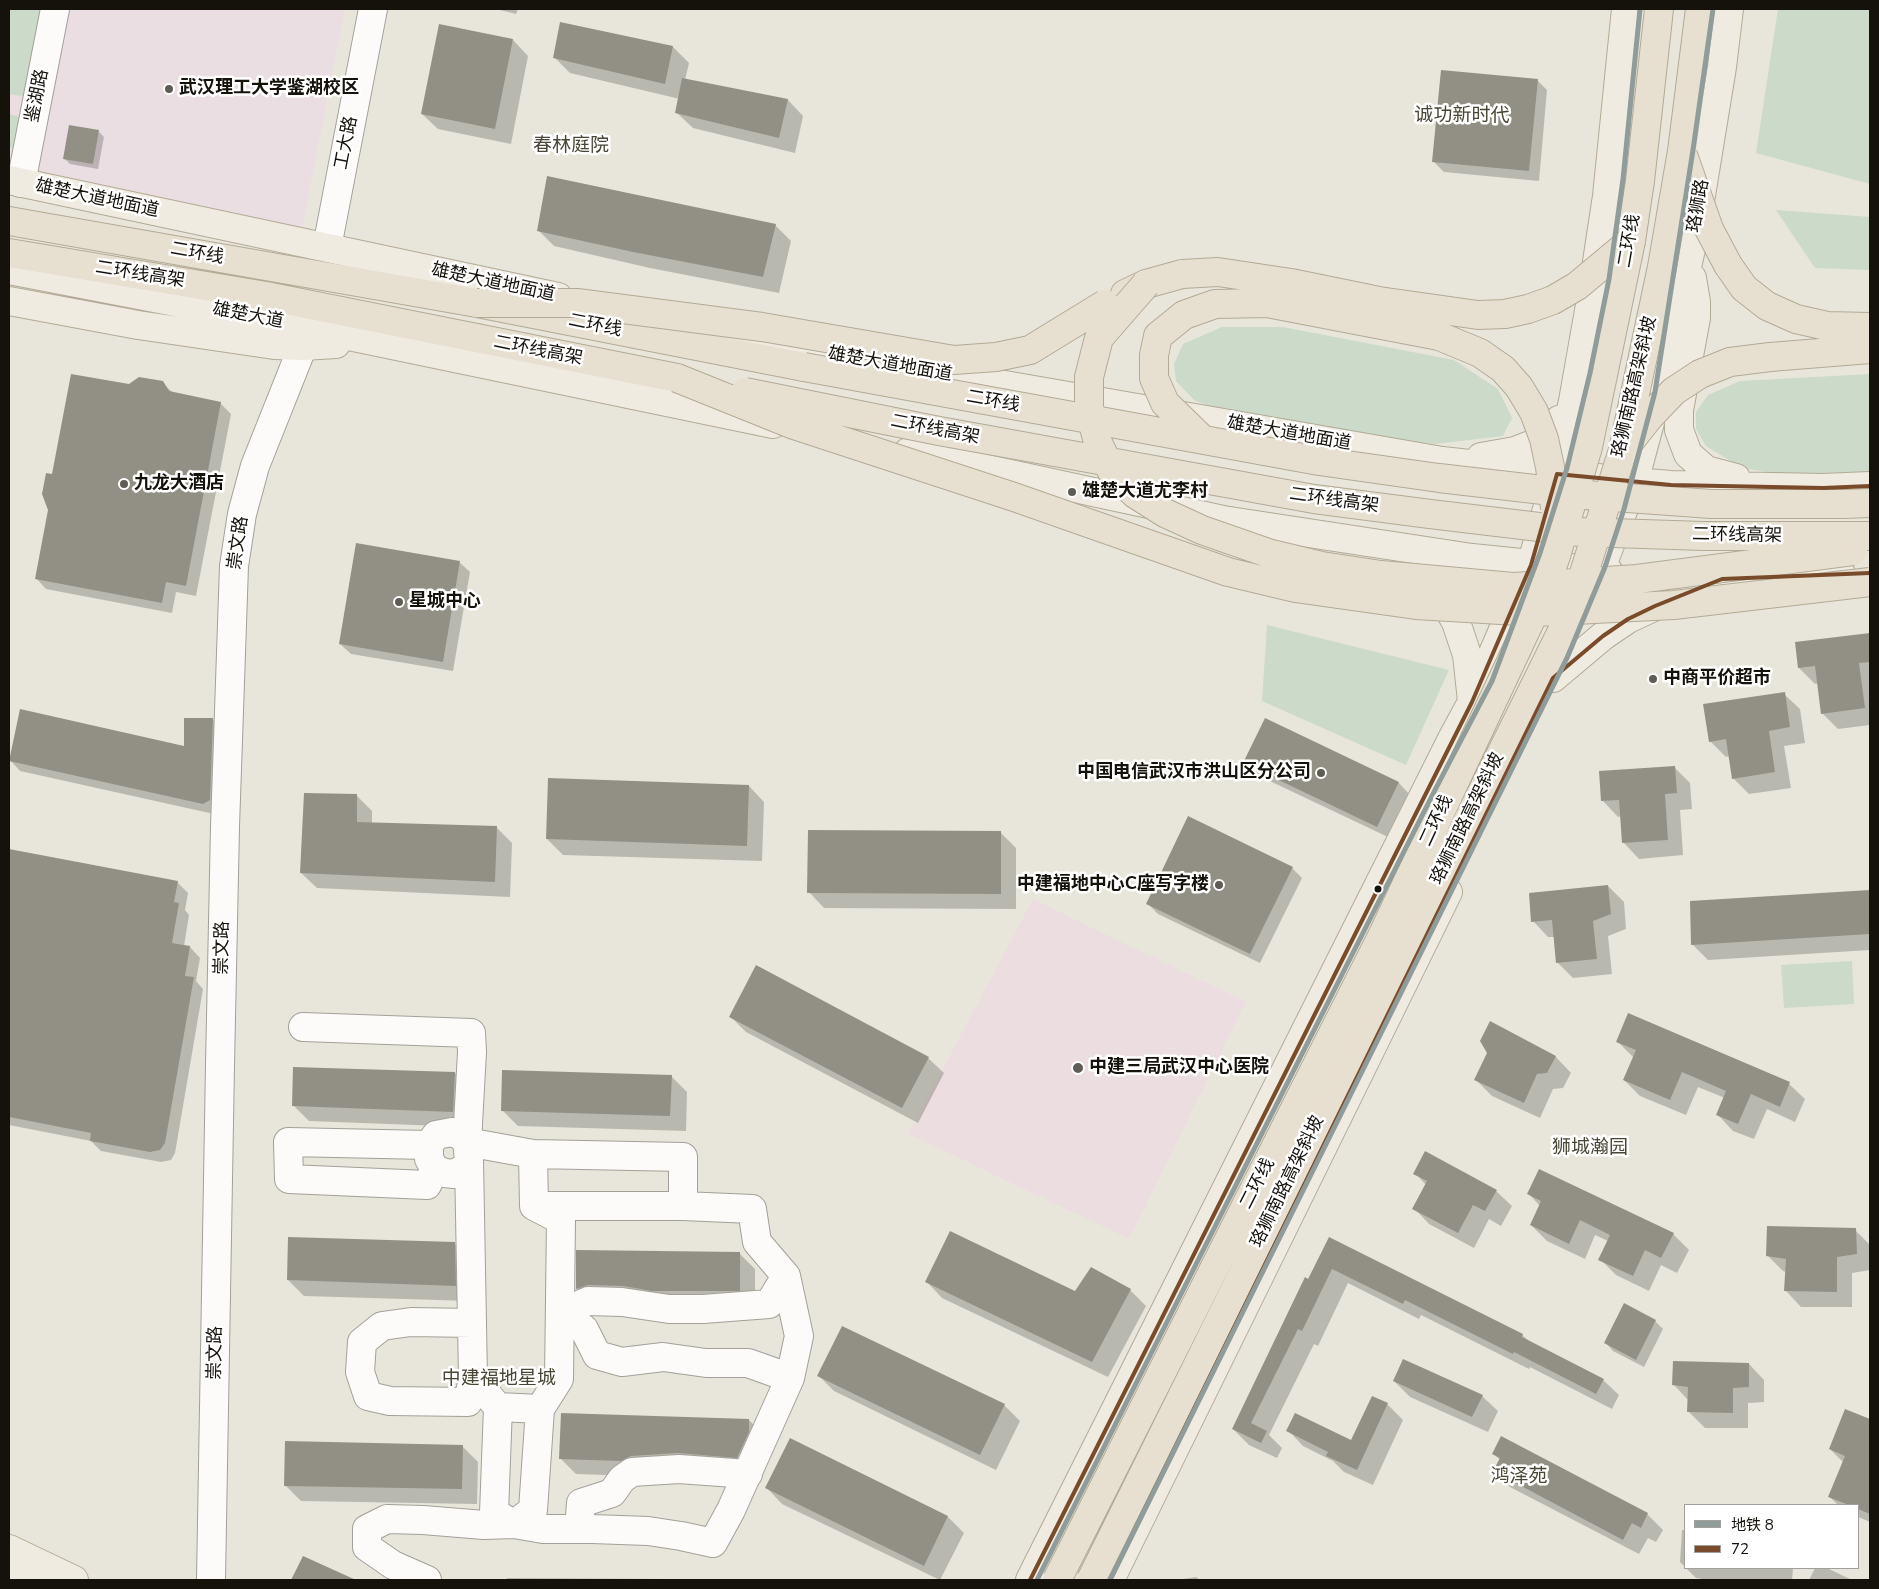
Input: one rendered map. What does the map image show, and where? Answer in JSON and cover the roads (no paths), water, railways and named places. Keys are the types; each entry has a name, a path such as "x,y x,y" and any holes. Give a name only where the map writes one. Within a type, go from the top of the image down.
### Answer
{"highway":[{"name":"二环线","path":"1057,1580 1384,932 1540,600 1543,561 1588,447 1631,241 1660,9"},
{"name":"珞狮南路高架斜坡","path":"1091,1580 1564,627 1583,576 1623,450 1662,267 1682,151 1700,9"},
{"path":"1682,151 1709,229 1728,265 1744,288 1767,306 1796,319 1827,326 1870,327"},
{"name":"二环线","path":"9,221 477,303 814,369 1318,461 1439,478 1586,495 1711,504 1870,503"},
{"path":"477,303 576,303 762,327 954,360 996,357 1030,350 1105,304 1146,284 1182,274 1218,272 1291,283 1379,302 1478,315 1505,314 1544,303 1577,286 1631,241"},
{"name":"二环线高架","path":"9,253 266,296 939,431 1314,499 1581,532 1704,536 1870,536"},
{"path":"1146,284 1099,338 1089,377 1089,408 1098,443 1112,472 1135,494 1165,514 1202,530 1268,553 1322,566 1381,576 1513,586 1666,576 1870,548"},
{"path":"1192,437 1165,403 1154,378 1154,356 1158,336 1184,315 1216,304 1267,304 1439,336 1480,353 1503,369 1519,388 1534,412 1544,439 1556,513 1543,561"},
{"path":"1623,450 1650,416 1674,391 1700,374 1730,362 1870,349"},
{"path":"677,378 794,425 1014,497 1228,572 1295,588 1416,605 1535,612 1674,605 1870,582"}],"main road":[{"path":"1030,1580 1447,748 1543,561 1557,474 1573,400 1593,288 1606,196 1626,9"},
{"name":"珞狮路","path":"1110,1580 1553,678 1600,572 1634,482 1657,396 1689,260 1720,76 1729,9"},
{"name":"雄楚大道地面道","path":"15,182 327,247 769,344 1442,461 1634,482 1801,488 1870,486"},
{"path":"1689,260 1696,302 1696,318 1679,410 1679,430 1688,454 1706,470 1738,479 1801,488"},
{"name":"雄楚大道","path":"9,270 307,337"},
{"path":"9,301 138,325 274,345 307,337 376,342 1224,520 1472,558 1543,561 1600,572 1722,579 1870,573"},
{"path":"1442,461 1498,455 1533,444 1552,429 1573,400"},
{"path":"1370,543 1406,562 1435,586 1456,622 1467,655 1472,702"},
{"path":"1553,678 1603,636 1628,619 1654,606 1722,579"},
{"path":"9,1549 74,1580"},
{"path":"9,1572 25,1580"}],"street":[{"name":"鉴湖路","path":"15,182 55,9"},
{"name":"工大路","path":"327,247 373,9"},
{"name":"崇文路","path":"211,1580 226,827 234,566 242,514 255,466 307,337"},
{"path":"303,1027 471,1033 468,1151 472,1323 473,1378 468,1402 390,1401 368,1396 360,1372 362,1342 382,1326 411,1322 472,1323"},
{"path":"452,1132 461,1136 468,1151 464,1168 454,1174 445,1173 432,1157 436,1136 452,1132"},
{"path":"468,1151 683,1157 683,1206"},
{"path":"533,1154 534,1206"},
{"path":"427,1580 393,1565 367,1547 367,1529 387,1519 423,1520 484,1525 514,1524 543,1529 648,1531 713,1543 748,1474 790,1378 799,1336 786,1276 757,1242 752,1209 683,1206 534,1206"},
{"path":"514,1524 533,1510 540,1408 559,1379 560,1220 534,1206"},
{"path":"560,1313 588,1301 622,1302 669,1309 703,1309 769,1304 786,1276"},
{"path":"560,1313 584,1329 597,1355 622,1362 663,1357 706,1362 748,1363 790,1378"},
{"path":"473,1378 498,1407 494,1513 514,1524"},
{"path":"498,1407 540,1408"},
{"path":"579,1529 581,1503 612,1493 622,1479 632,1472 679,1469 748,1474"}],"metro line":[{"name":"8","path":"1037,1580 1436,788 1492,681 1540,553 1567,468 1590,373 1609,279 1623,179 1640,9"},
{"name":"8","path":"1110,1580 1567,658 1605,567 1624,509 1655,392 1713,9"}],"place":[{"name":"武汉理工大学鉴湖校区","path":"169,89"},
{"name":"九龙大酒店","path":"124,484"},
{"name":"雄楚大道尤李村","path":"1072,492"},
{"name":"星城中心","path":"399,602"},
{"name":"中商平价超市","path":"1653,679"},
{"name":"中国电信武汉市洪山区分公司","path":"1321,773"},
{"name":"中建福地中心C座写字楼","path":"1219,885"},
{"name":"中建三局武汉中心医院","path":"1078,1068"}],"district":[{"name":"诚功新时代","path":"1462,116"},
{"name":"春林庭院","path":"571,146"},
{"name":"狮城瀚园","path":"1590,1148"},
{"name":"中建福地星城","path":"499,1379"},
{"name":"鸿泽苑","path":"1519,1477"}]}
